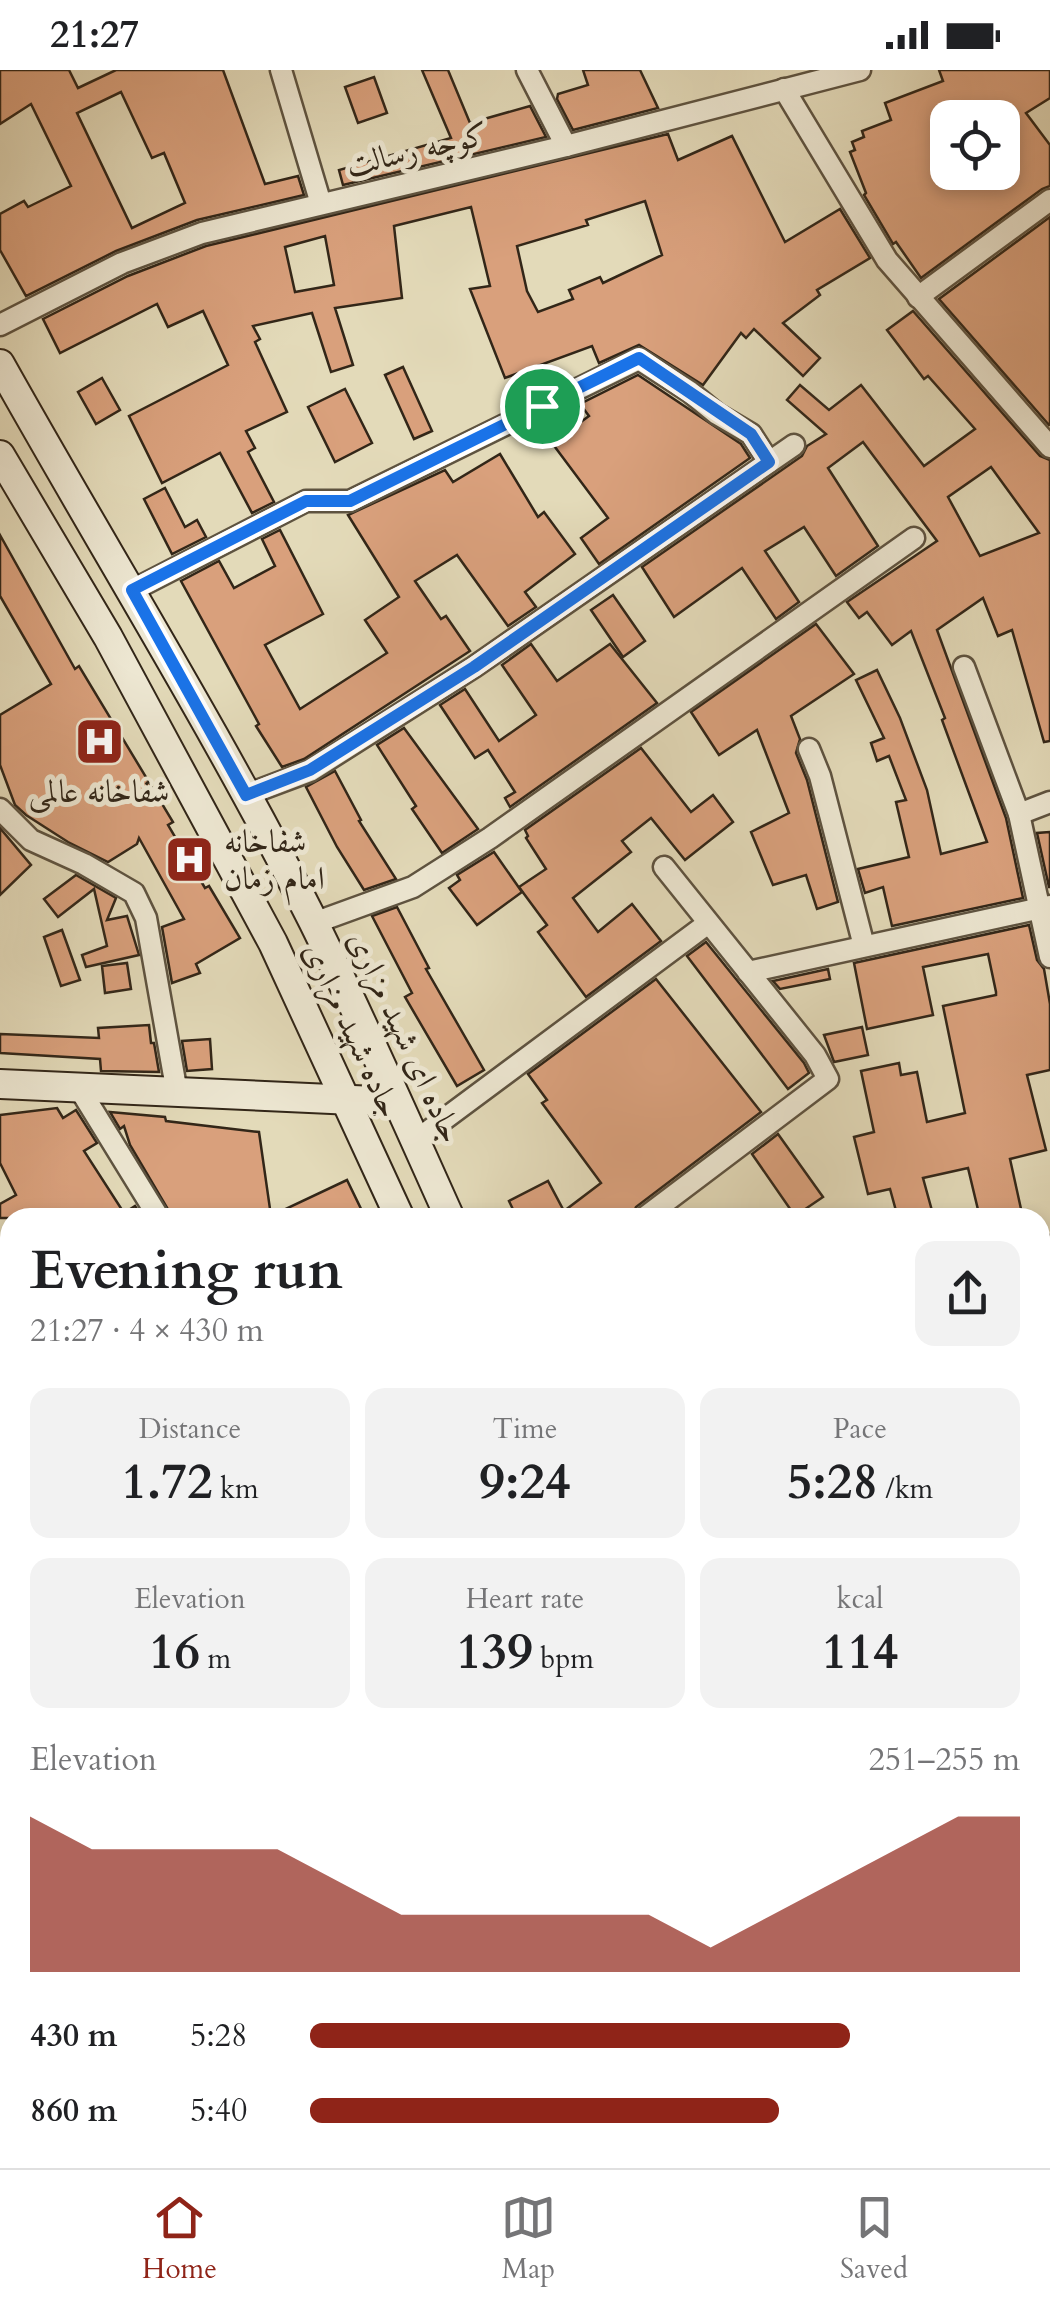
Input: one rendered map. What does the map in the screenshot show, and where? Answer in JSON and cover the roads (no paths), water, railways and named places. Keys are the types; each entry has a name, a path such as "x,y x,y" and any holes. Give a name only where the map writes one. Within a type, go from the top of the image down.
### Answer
{"main road":[{"name":"جاده ای شهید مزاری","path":"0,364 132,590 314,923 445,1208"},
{"name":"جاده شهید مزاری","path":"0,456 108,637 273,943 395,1208"},
{"path":"0,1084 397,1102"}],"street":[{"path":"281,70 321,204"},
{"path":"527,70 566,146"},
{"name":"کوچه رسالت","path":"0,324 122,263 202,233 566,146 860,70"},
{"path":"784,90 887,260 1050,447"},
{"path":"918,296 1050,200"},
{"path":"132,590 306,501 350,501 639,358 751,434 769,462"},
{"path":"246,795 310,770 474,667 794,445"},
{"path":"314,923 412,887 490,838 914,538"},
{"path":"964,667 1019,814 1044,907 1050,957"},
{"path":"809,749 820,776 864,946"},
{"path":"1019,814 1050,802"},
{"path":"0,809 31,840 134,893 146,918 177,1092"},
{"path":"657,1208 828,1079 816,1054 707,924 664,866"},
{"path":"748,972 1044,907"},
{"path":"415,1141 707,924"},
{"path":"79,1088 153,1208"}],"place":[{"name":"شفاخانه عالمی","path":"99,742"},
{"name":"شفاخانه امام زمان","path":"189,860"}]}
